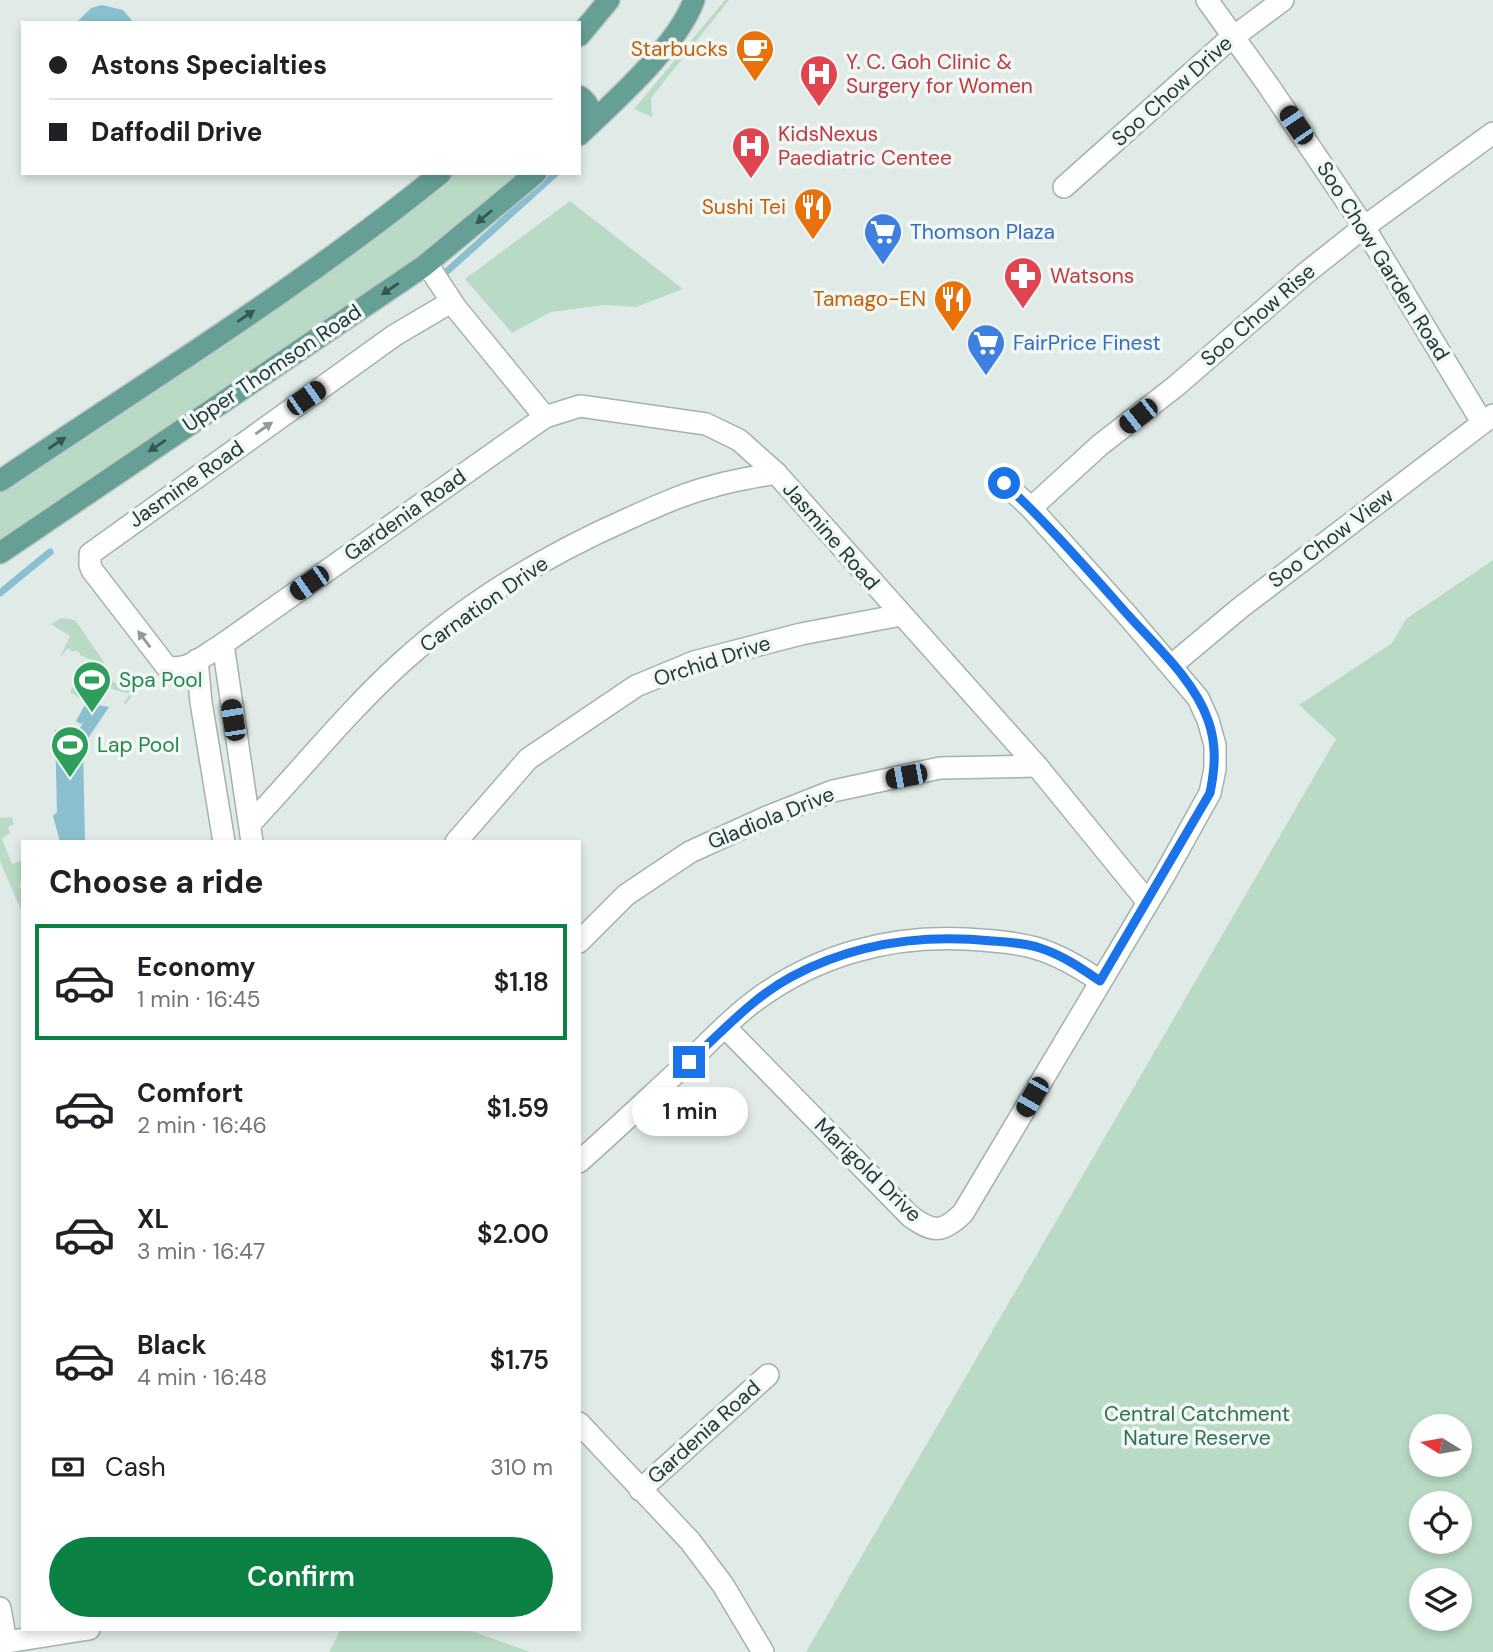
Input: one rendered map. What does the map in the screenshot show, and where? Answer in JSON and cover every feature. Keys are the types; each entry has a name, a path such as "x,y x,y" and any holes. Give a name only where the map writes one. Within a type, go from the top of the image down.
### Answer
{"main road":[{"path":"581,34 608,0"},
{"path":"581,134 645,70 688,16 694,0"},
{"path":"581,98 588,105 590,114 581,134"},
{"path":"0,481 255,310 394,211 439,175"},
{"name":"Upper Thomson Road","path":"0,553 424,266 534,175"}],"street":[{"name":"Soo Chow Garden Road","path":"1207,0 1364,227 1488,418"},
{"name":"Soo Chow Drive","path":"1064,187 1233,36 1283,0"},
{"name":"Soo Chow Rise","path":"1031,508 1100,445 1176,386 1306,273 1493,133"},
{"path":"424,266 433,273 451,302 545,417"},
{"name":"Jasmine Road","path":"223,643 175,670 166,666 92,570 90,554 395,335 451,302"},
{"name":"Jasmine Road","path":"545,417 580,406 706,424 739,440 776,473 1037,766 1147,901"},
{"name":"Gardenia Road","path":"223,643 545,417"},
{"name":"Soo Chow View","path":"1172,665 1240,608 1488,418"},
{"name":"Carnation Drive","path":"251,833 345,718 404,661 463,613 571,545 666,502 713,486 776,473"},
{"name":"Marigold Drive","path":"726,1028 910,1216 922,1225 935,1228 950,1226 963,1213 1210,793 1215,769 1214,745 1208,720 1198,698 1172,665 1031,508 1004,483"},
{"name":"Orchid Drive","path":"458,840 528,759 636,686 694,662 801,634 901,615"},
{"path":"223,643 251,833"},
{"path":"197,660 201,702 224,840"},
{"name":"Gladiola Drive","path":"581,940 626,895 690,852 822,795 940,768 1037,766"},
{"path":"581,1160 754,1001 825,960 896,941 941,938 1020,943 1054,953 1100,981"},
{"name":"Gardenia Road","path":"640,1490 768,1375"},
{"name":"Gardenia Road","path":"581,1425 690,1541 723,1585 763,1652"},
{"path":"0,1608 3,1642 76,1631"}],"green space":[{"path":"725,0 729,0 651,98 652,117 634,109"},
{"path":"440,175 534,175 424,266 0,553 0,481"},
{"path":"570,201 683,289 636,307 605,305 551,312 512,333 465,279"},
{"name":"Central Catchment Nature Reserve","path":"1493,560 1493,1652 806,1652 1336,739 1299,705 1392,643 1406,619"},
{"path":"62,618 75,620 103,661 106,679 136,691 125,705 130,694 94,684 83,700 70,692 74,684 83,689 96,668 92,665 94,661 75,650 74,652 68,648 60,657 70,636 51,624"},
{"path":"12,817 14,824 8,827 10,833 2,839 12,864 21,861 21,910 0,861 0,818"},
{"path":"340,1631 472,1631 530,1652 329,1652"}],"water":[{"path":"102,5 123,10 132,21 78,21 91,8"},
{"name":"Lap Pool","path":"86,703 109,707 83,746 85,840 59,840 53,816 57,812 55,730 77,733 84,721 81,724 76,721"}],"waterway":[{"path":"444,274 554,175"},
{"path":"0,593 50,552"}],"place":[{"name":"Starbucks","path":"755,83"},
{"name":"Y. C. Goh Clinic & Surgery for Women","path":"819,108"},
{"name":"KidsNexus Paediatric Centee","path":"751,180"},
{"name":"Sushi Tei","path":"813,241"},
{"name":"Thomson Plaza","path":"883,266"},
{"name":"Watsons","path":"1023,310"},
{"name":"Tamago-EN","path":"953,333"},
{"name":"FairPrice Finest","path":"986,377"},
{"name":"Spa Pool","path":"92,714"},
{"name":"Lap Pool","path":"70,779"}],"route":[{"path":"689,1062 754,1001 790,978 825,960 896,941 941,938 1020,943 1054,953 1100,981 1210,793 1215,769 1214,745 1208,720 1198,698 1172,665 1031,508 1004,483"}]}
